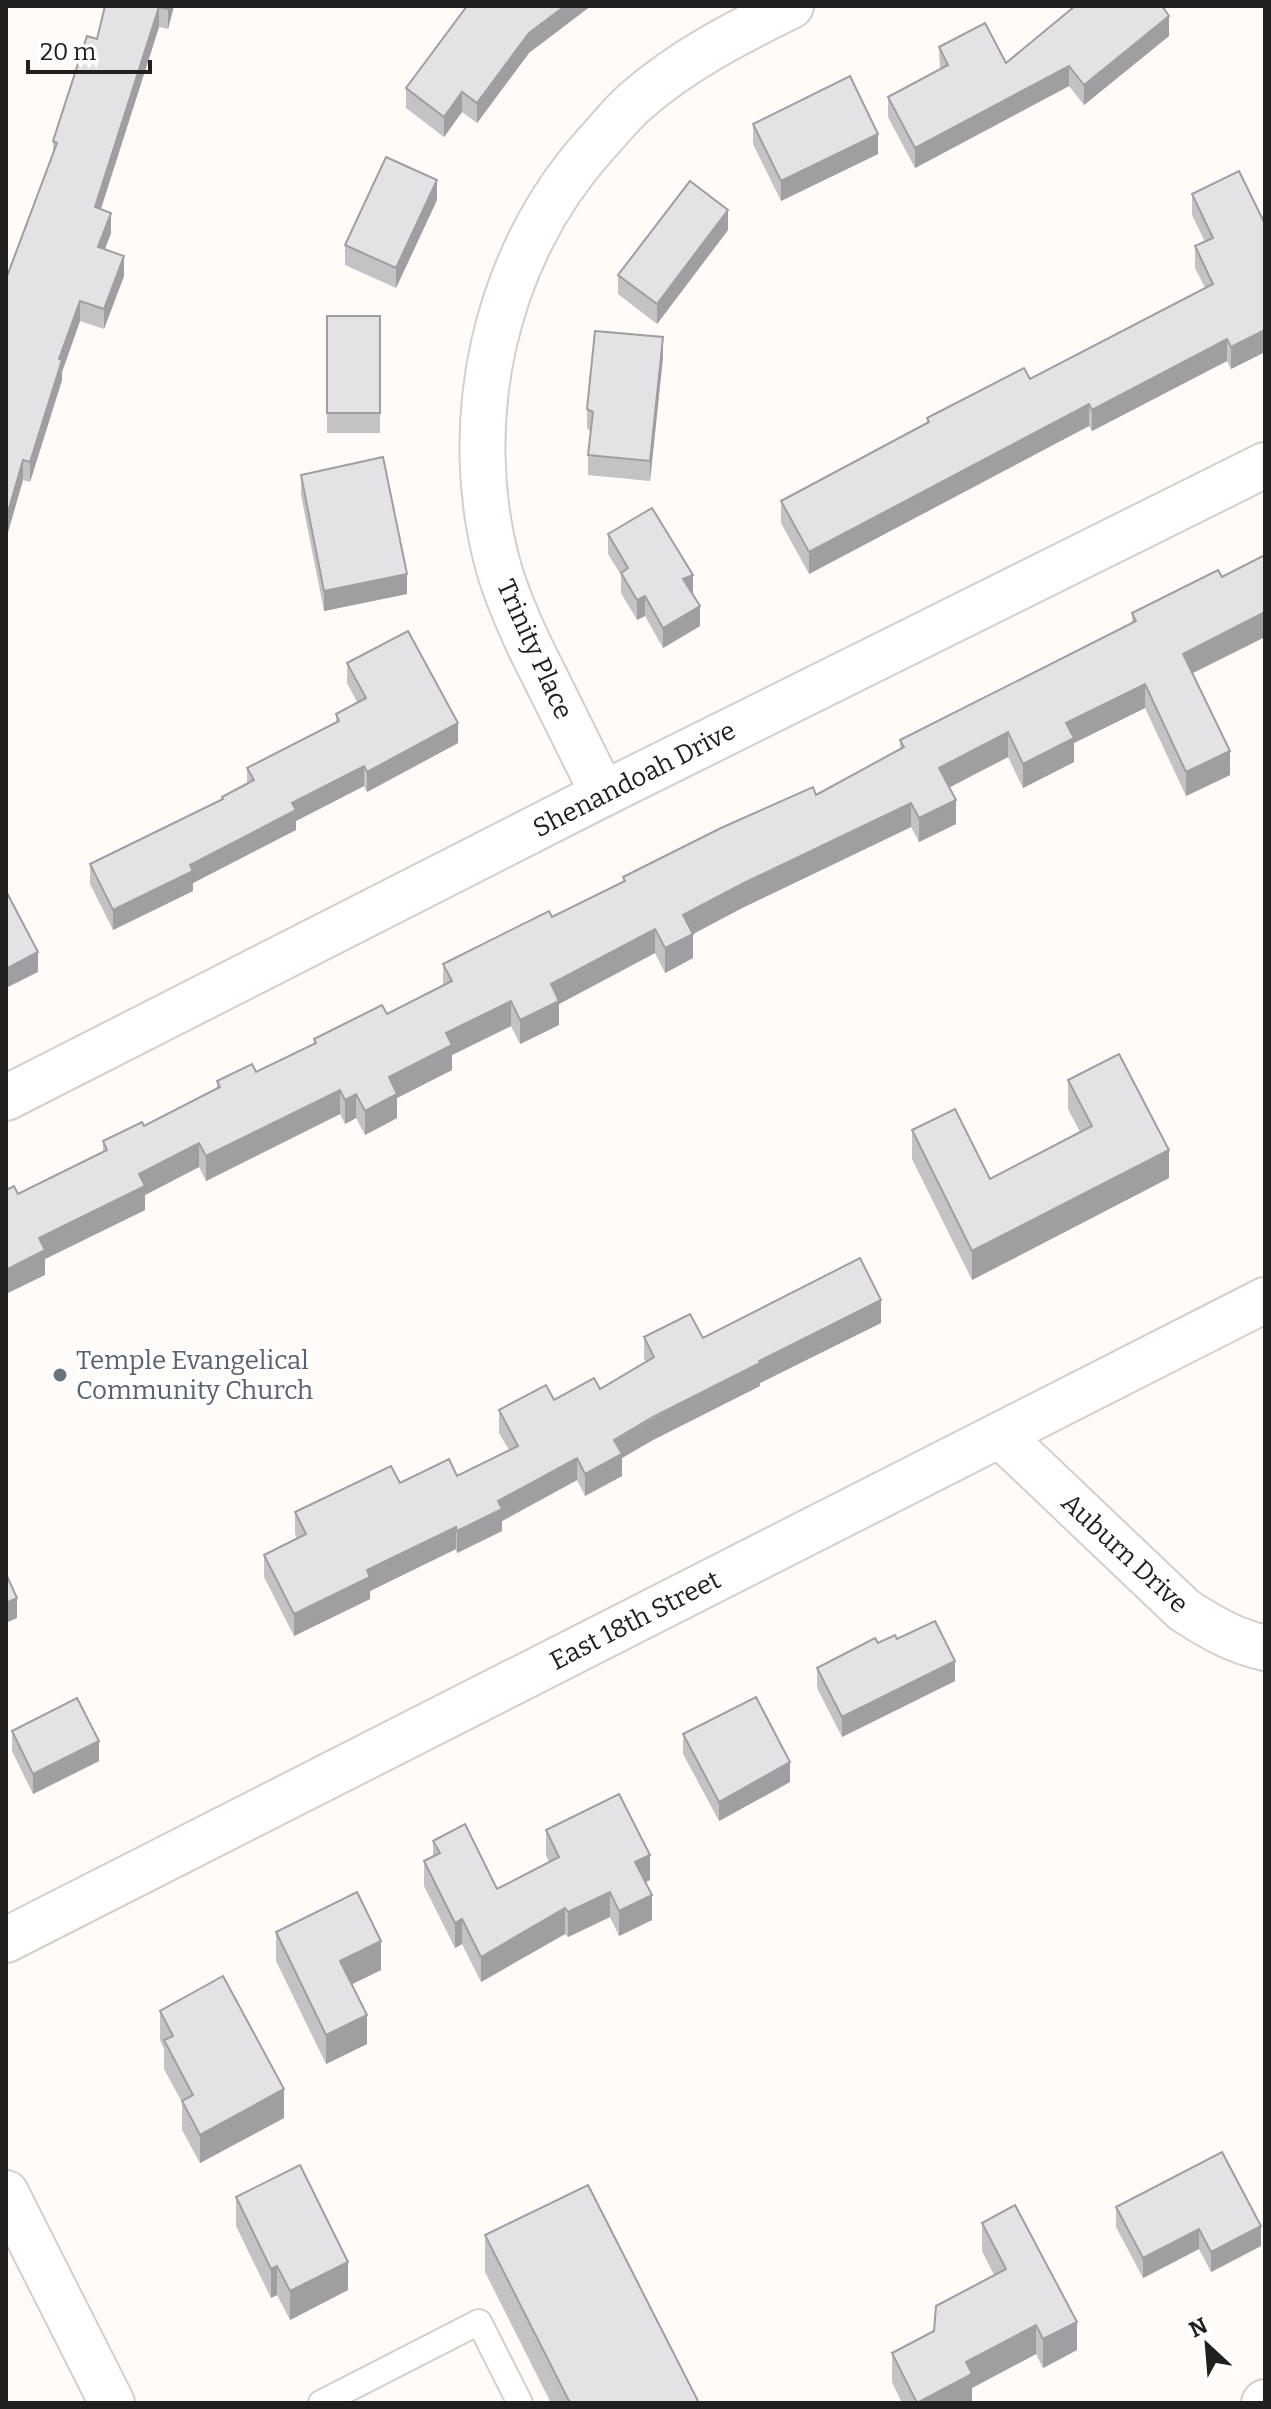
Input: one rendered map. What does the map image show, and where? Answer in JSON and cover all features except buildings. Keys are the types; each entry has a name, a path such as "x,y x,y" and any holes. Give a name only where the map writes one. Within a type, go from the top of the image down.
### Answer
{"street":[{"name":"Trinity Place","path":"603,794 525,640 499,568 491,532 483,474 483,417 499,325 510,289 551,202 609,128 636,101 697,56 791,6"},
{"name":"Shenandoah Drive","path":"6,1098 603,794 1265,465"},
{"name":"East 18th Street","path":"6,1940 1265,1300"},
{"name":"Auburn Drive","path":"1000,1435 1184,1610 1226,1635 1265,1648"},
{"path":"6,2193 112,2403"}],"lane":[{"path":"321,2403 479,2322 520,2403"}],"place":[{"name":"Temple Evangelical Community Church","path":"60,1375"}]}
